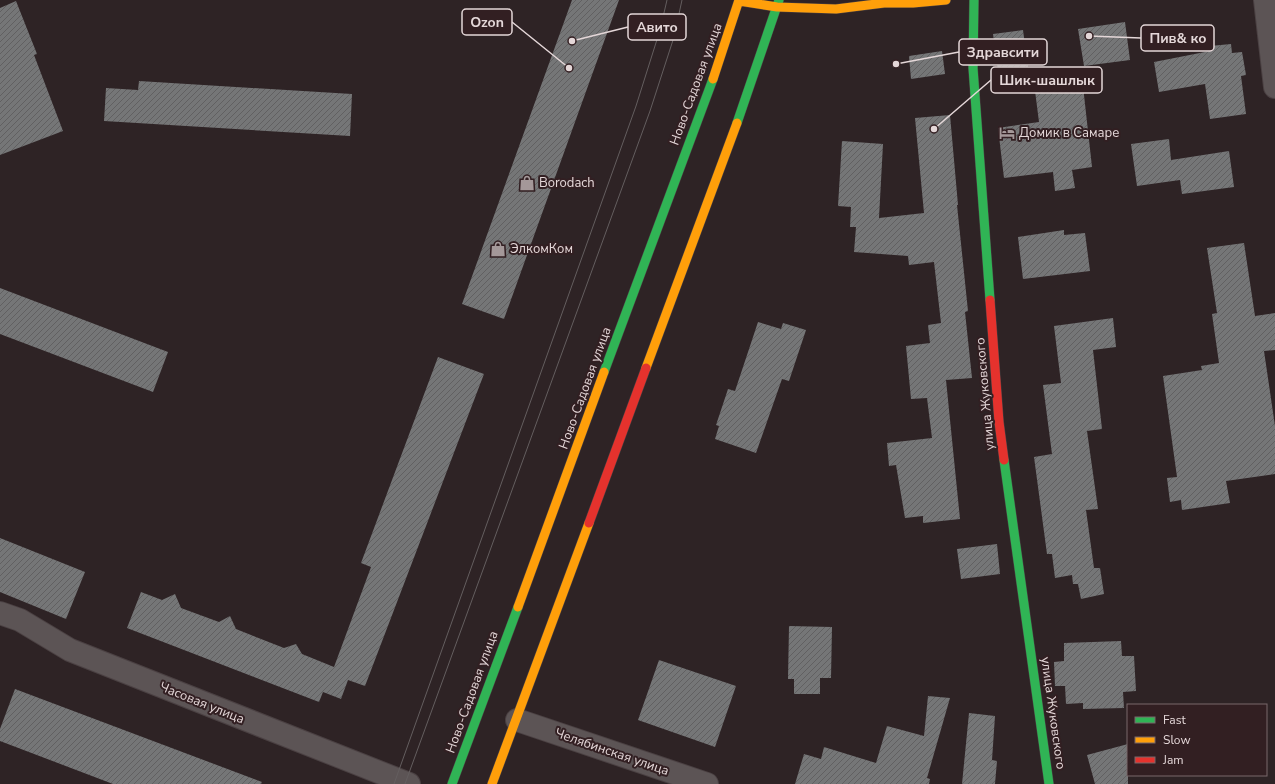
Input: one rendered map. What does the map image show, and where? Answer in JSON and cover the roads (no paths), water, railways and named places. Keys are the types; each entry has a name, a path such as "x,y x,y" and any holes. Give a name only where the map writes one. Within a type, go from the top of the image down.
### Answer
{"main road":[{"path":"739,0 836,8 883,1 913,3 946,0"},
{"name":"Ново-Садовая улица","path":"452,784 724,49 739,0"},
{"name":"улица Жуковского","path":"974,0 973,68 999,422 1049,784"},
{"path":"492,784 517,720 750,86 778,4"}],"street":[{"path":"1265,0 1275,87"},
{"name":"Часовая улица","path":"0,613 20,620 70,650 409,784"},
{"name":"Челябинская улица","path":"517,720 707,784"}],"tram line":[{"path":"394,784 636,106 660,30 667,0"},
{"path":"405,784 650,111 674,37 682,0"}],"place":[{"name":"Пив& ко","path":"1089,36"},
{"name":"Авито","path":"572,41"},
{"name":"Здравсити","path":"896,64"},
{"name":"Ozon","path":"569,68"},
{"name":"Шик-шашлык","path":"934,129"},
{"name":"Домик в Самаре","path":"1007,133"},
{"name":"Borodach","path":"527,183"},
{"name":"ЭлкомКом","path":"498,249"}]}
